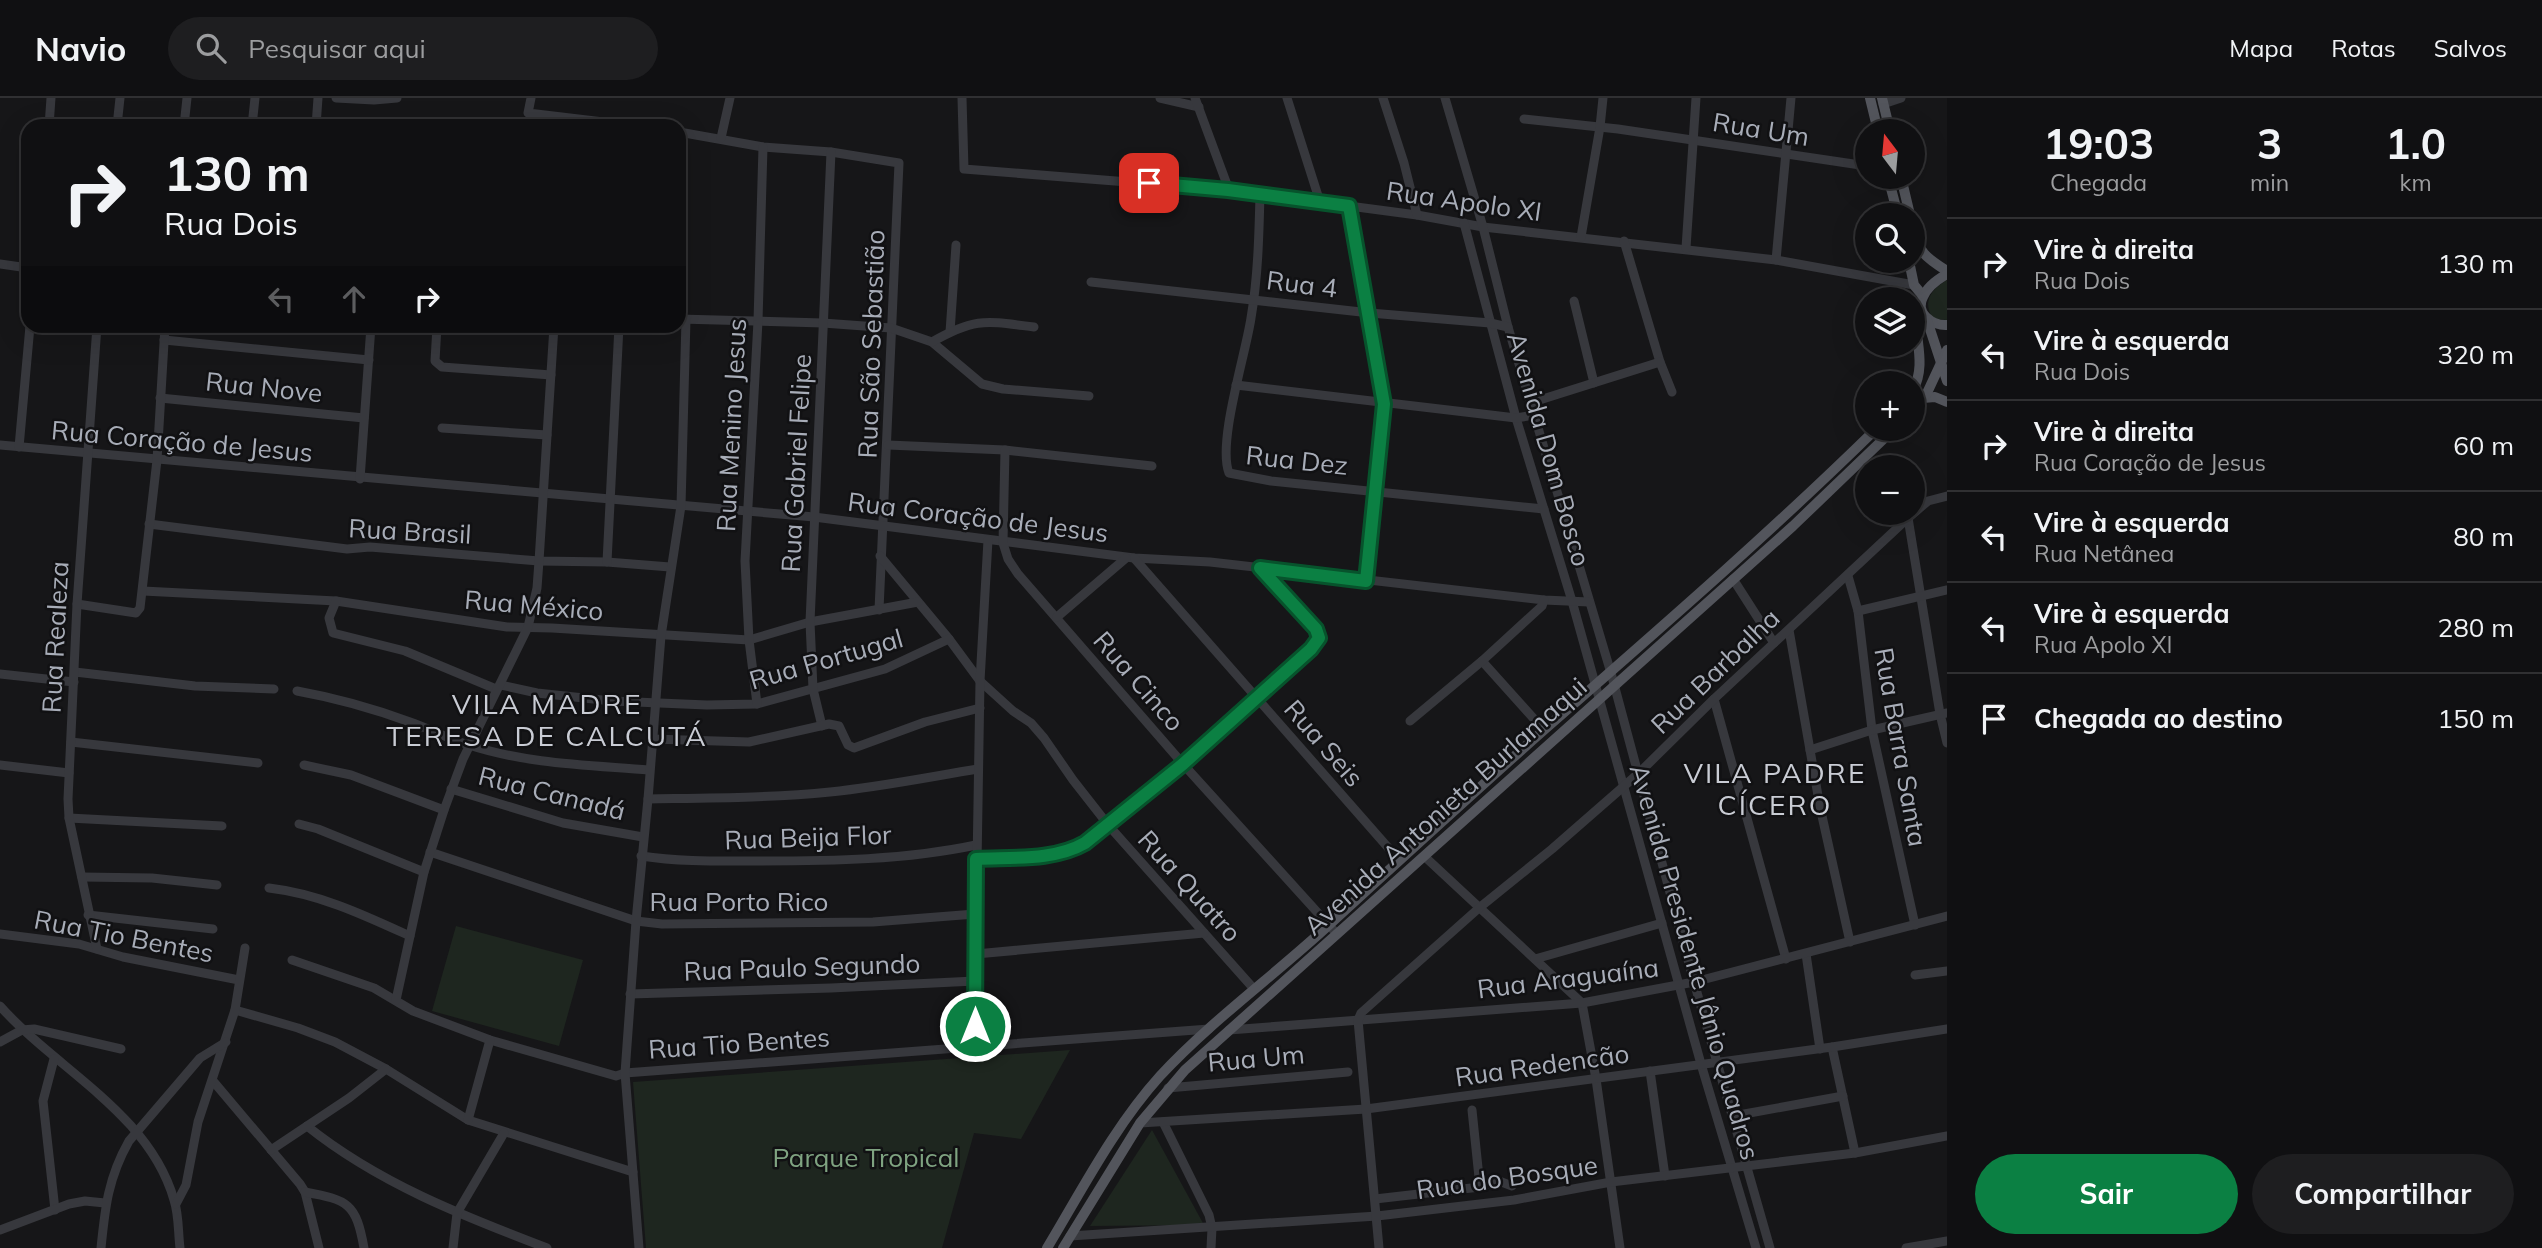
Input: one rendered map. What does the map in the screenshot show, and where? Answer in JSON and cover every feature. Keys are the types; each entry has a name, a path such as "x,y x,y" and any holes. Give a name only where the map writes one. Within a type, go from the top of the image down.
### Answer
{"main road":[{"path":"1870,98 1875,119"},
{"path":"1882,101 1887,119"},
{"path":"1925,256 1947,272 1925,297"},
{"path":"1912,273 1914,285"},
{"path":"1925,312 1947,381"},
{"path":"1927,320 1933,324 1947,325"},
{"path":"1925,394 1947,350"},
{"path":"1925,398 1936,397 1947,402"},
{"name":"Avenida Antonieta Burlamaqui","path":"1063,1248 1140,1123 1168,1088 1333,930 1399,860 1781,520 1863,441"},
{"name":"Avenida Antonieta Burlamaqui","path":"1047,1248 1116,1136 1159,1078 1254,989 1333,930 1424,856 1822,499 1882,441"},
{"path":"1479,789 1487,799"},
{"path":"1232,1010 1241,1018"},
{"path":"1211,1029 1228,1030"},
{"path":"1116,1136 1128,1142"},
{"path":"1105,1154 1116,1161"}],"street":[{"path":"50,119 51,98"},
{"path":"118,119 120,98"},
{"path":"185,119 187,98"},
{"path":"253,119 255,98"},
{"path":"316,119 318,98"},
{"path":"336,98 397,99"},
{"path":"531,98 528,113 554,119"},
{"path":"721,138 730,98"},
{"name":"Rua Apolo XI","path":"962,98 964,169 1228,190 1483,226 1776,260 1914,285"},
{"path":"1160,98 1197,103 1228,190"},
{"path":"1287,98 1320,202"},
{"path":"1383,98 1417,215"},
{"name":"Avenida Dom Bosco","path":"1446,98 1483,226 1508,327 1611,673"},
{"path":"1581,237 1601,127 1602,98"},
{"path":"1686,248 1696,98"},
{"path":"1776,260 1791,98"},
{"path":"1882,101 1900,98"},
{"name":"Rua Um","path":"1524,119 1601,127 1855,164"},
{"path":"686,133 763,147 831,152"},
{"name":"Rua Menino Jesus","path":"757,704 749,640 745,561 758,321 763,147"},
{"name":"Rua São Sebastião","path":"831,152 899,163 879,610"},
{"name":"Rua Gabriel Felipe","path":"822,726 813,689 810,622 831,152"},
{"path":"1260,194 1254,299 1236,385 1516,418 1534,415"},
{"path":"1349,206 1384,404 1366,581"},
{"name":"Avenida Dom Bosco","path":"1464,223 1516,418 1572,601 1595,687"},
{"path":"1624,241 1660,362 1672,392"},
{"path":"950,332 956,245"},
{"path":"0,264 21,267"},
{"name":"Rua 4","path":"1091,282 1508,327"},
{"path":"1574,301 1594,383"},
{"path":"686,319 891,328 932,342 982,384 1089,396"},
{"path":"932,342 950,332 986,321 1034,327"},
{"path":"19,447 29,333"},
{"name":"Rua Realeza","path":"97,333 77,604 69,818 97,948"},
{"path":"77,604 136,612 140,608 156,460 164,333"},
{"path":"360,479 371,333"},
{"path":"437,333 435,361 442,367 551,374"},
{"path":"396,1000 424,872 444,810 470,746 528,627 537,588 554,333"},
{"path":"607,562 619,333"},
{"path":"639,1248 625,1073 654,703 670,567 681,506 682,333"},
{"path":"164,340 369,360"},
{"path":"1530,403 1660,362"},
{"name":"Rua Dez","path":"1236,385 1226,457 1229,473 1544,509"},
{"name":"Rua Nove","path":"160,398 364,418"},
{"path":"442,428 547,435"},
{"name":"Rua Coração de Jesus","path":"0,445 360,479 814,517 1130,558 1260,568 1544,600 1589,602"},
{"path":"888,445 1005,450 1152,466"},
{"path":"1003,543 1005,450"},
{"name":"Rua Barbalha","path":"1925,504 1947,496"},
{"name":"Rua Brasil","path":"149,524 334,548 369,547 539,561 607,562 670,567"},
{"name":"Rua Barbalha","path":"1358,1020 1366,1007 1479,908 1639,774 1714,699 1901,525"},
{"path":"1909,525 1944,713 1947,743"},
{"path":"974,1048 980,681 988,540"},
{"name":"Rua Cinco","path":"1003,543 1008,559 1018,574 1183,764 1333,930"},
{"name":"Rua Quatro","path":"880,556 980,681 1013,711 1031,723 1109,826 1254,989"},
{"path":"1057,617 1130,558"},
{"name":"Rua Seis","path":"1130,558 1399,860"},
{"path":"976,859 1037,856 1073,850 1109,826 1183,764 1311,649 1319,638 1316,629 1260,568"},
{"name":"Rua Barra Santa","path":"1847,576 1858,611 1872,730 1915,925"},
{"path":"1733,579 1774,643"},
{"path":"1858,611 1947,590"},
{"name":"Rua México","path":"143,591 336,601 468,622 749,640 810,622 918,602"},
{"path":"1410,721 1542,606 1544,600"},
{"name":"Rua Portugal","path":"336,601 329,618 333,633 405,651 499,687 570,697 654,703 757,704 885,669 949,639"},
{"path":"1789,630 1820,807 1850,942"},
{"path":"1482,660 1544,730"},
{"name":"Avenida Presidente Jânio Quadros","path":"1611,673 1716,1063 1770,1248"},
{"path":"0,674 274,689"},
{"name":"Avenida Presidente Jânio Quadros","path":"1595,687 1681,985 1701,1064 1756,1248"},
{"path":"297,691 339,698 374,709 470,746 544,760 649,770"},
{"path":"1714,699 1786,959"},
{"path":"652,739 749,742 822,726 838,726 848,745 859,747 925,722 980,708"},
{"path":"1810,750 1872,730 1944,713"},
{"path":"71,742 258,763"},
{"path":"0,765 69,772"},
{"path":"304,765 361,778 444,810"},
{"path":"648,799 828,793 978,769"},
{"name":"Rua Canadá","path":"452,789 563,824 643,837"},
{"path":"69,818 222,827"},
{"path":"299,824 318,829 424,872"},
{"name":"Rua Beija Flor","path":"642,856 696,861 817,861 903,855 976,845"},
{"name":"Rua Porto Rico","path":"430,852 635,921 662,924 873,922 975,914"},
{"path":"1424,856 1582,1003 1596,1079 1620,1248"},
{"path":"82,877 152,878 217,885"},
{"path":"269,888 330,901 410,936"},
{"path":"88,915 213,929"},
{"name":"Rua Araguaína","path":"1228,1030 1582,1003 1694,982 1947,916"},
{"path":"1535,959 1662,923"},
{"path":"976,954 1204,933"},
{"name":"Rua Tio Bentes","path":"0,934 54,939 149,963 239,980"},
{"path":"176,1203 186,1185 198,1122 235,1010 245,948"},
{"path":"1806,954 1820,1049"},
{"name":"Rua Tio Bentes","path":"292,960 374,988 413,1011 491,1040 616,1076 625,1073 1211,1029"},
{"path":"1915,975 1947,971"},
{"name":"Rua Paulo Segundo","path":"630,994 975,981"},
{"path":"0,1006 54,1059 112,1105 144,1142 169,1183 176,1203 180,1248"},
{"path":"235,1010 315,1034 386,1069 468,1120 633,1172"},
{"path":"1358,1020 1379,1248"},
{"name":"Rua Redencão","path":"1140,1123 1366,1110 1820,1049 1947,1029"},
{"path":"0,1042 22,1030 46,1030 121,1049"},
{"path":"468,1120 491,1040"},
{"path":"100,1248 105,1203 120,1157 135,1131 200,1059 226,1042"},
{"path":"1832,1047 1855,1153"},
{"path":"54,1059 43,1101 55,1210"},
{"path":"271,1150 349,1098 386,1069"},
{"path":"1650,1071 1665,1176"},
{"name":"Rua Um","path":"1168,1088 1348,1072"},
{"path":"213,1081 295,1176 305,1192 319,1248"},
{"path":"1733,1116 1843,1096"},
{"path":"1472,1110 1480,1187"},
{"path":"1163,1122 1209,1215 1212,1228 1211,1248"},
{"path":"307,1126 349,1158 457,1213 547,1248"},
{"path":"453,1248 457,1213 504,1133"},
{"name":"Rua do Bosque","path":"1070,1237 1377,1216 1514,1200 1611,1182 1748,1168 1855,1153 1947,1136"},
{"path":"1375,1199 1480,1187 1499,1181 1512,1186"},
{"path":"305,1192 338,1199 352,1209 361,1231 364,1248"},
{"path":"0,1230 77,1202 105,1203"},
{"path":"1906,1248 1947,1241"}],"green space":[{"path":"1947,280 1947,320 1933,319 1928,301 1933,292"},
{"path":"456,926 583,960 559,1046 432,1011"},
{"name":"Parque Tropical","path":"1070,1050 1021,1139 974,1133 942,1248 646,1248 633,1082"},
{"path":"1152,1130 1204,1225 1090,1226"}],"district":[{"name":"VILA MADRE TERESA DE CALCUTÁ","path":"547,719"},
{"name":"VILA PADRE CÍCERO","path":"1775,788"}],"route":[{"path":"975,1026 976,859 1037,856 1073,850 1085,843 1183,764 1316,644 1319,638 1311,622 1260,568 1366,581 1384,404 1349,206 1149,183"}]}
